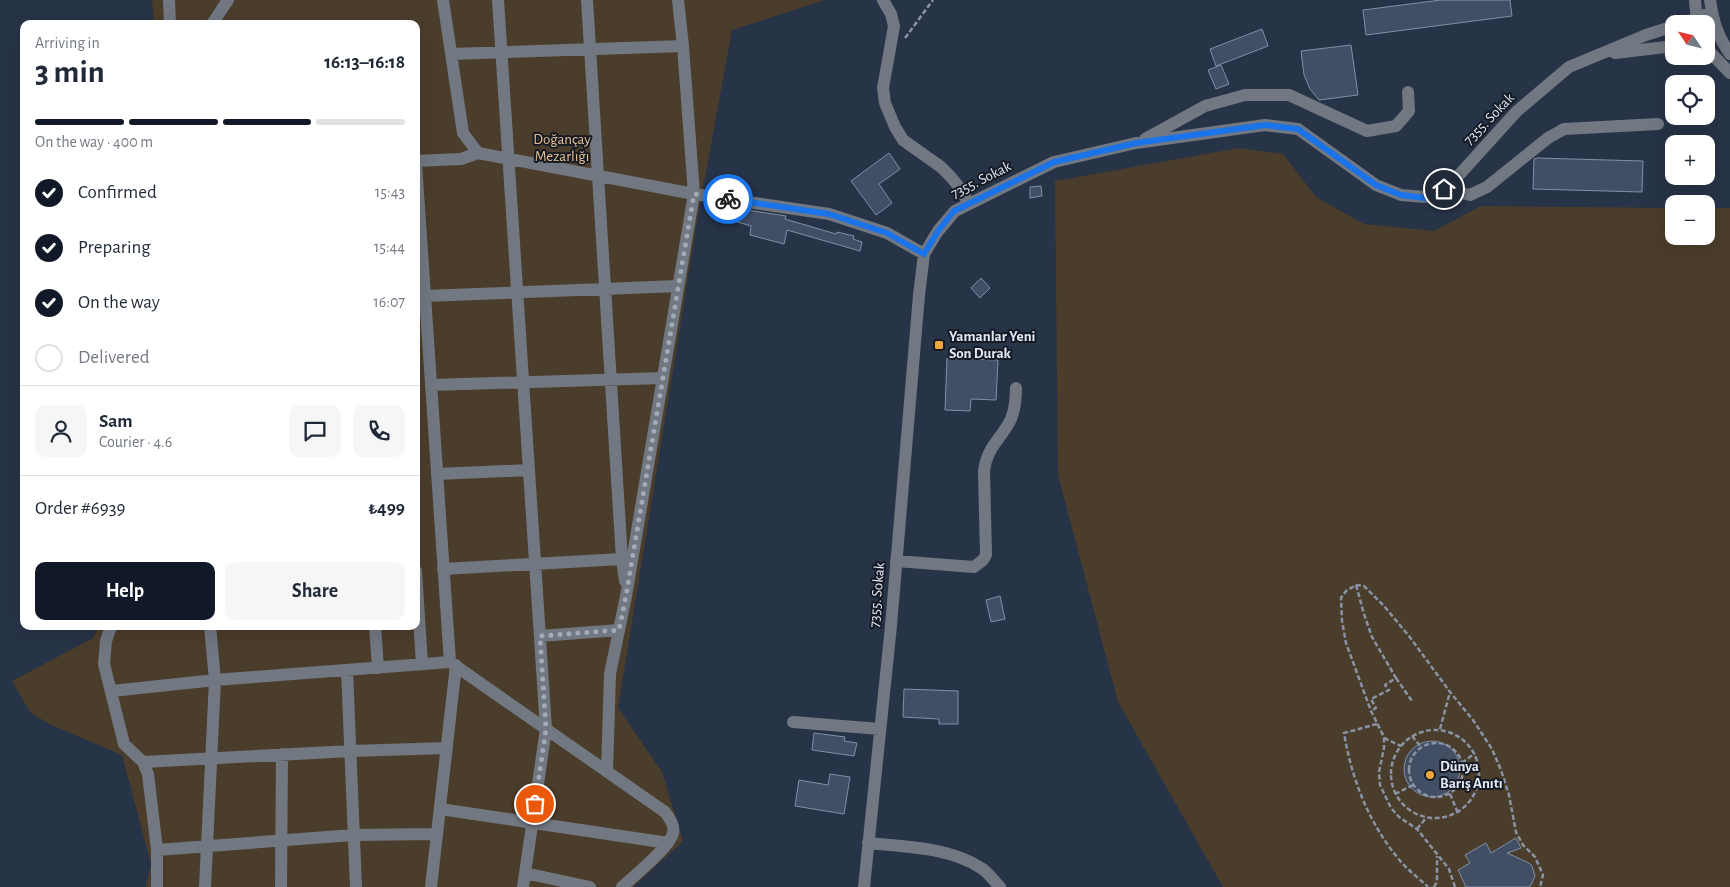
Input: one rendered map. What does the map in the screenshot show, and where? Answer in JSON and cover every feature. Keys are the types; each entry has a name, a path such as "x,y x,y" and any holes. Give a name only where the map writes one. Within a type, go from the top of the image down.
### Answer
{"street":[{"path":"169,0 170,20"},
{"path":"215,20 228,0"},
{"path":"443,0 463,133 478,153"},
{"path":"498,0 546,729 523,887"},
{"path":"587,0 622,559 626,596"},
{"path":"608,772 610,674 626,596 694,194 678,0"},
{"path":"883,0 891,14 894,26 883,88 885,103 895,127 903,140 950,176 960,188 968,204"},
{"path":"1695,0 1696,15"},
{"path":"1711,6 1720,39 1730,54"},
{"path":"1600,55 1665,30"},
{"path":"1715,40 1720,39"},
{"path":"452,54 683,46"},
{"path":"1600,55 1665,47"},
{"name":"7355. Sokak","path":"864,887 924,254 938,231 954,211 1054,162 1136,143 1265,125 1298,129 1376,185 1401,195 1425,198 1444,189 1517,111 1569,67 1600,55"},
{"path":"1715,57 1730,73"},
{"path":"1136,143 1205,106 1245,95 1289,95 1367,131 1382,129 1396,126 1409,111 1408,92"},
{"path":"1444,189 1470,195 1486,187 1548,138 1564,129 1658,124"},
{"path":"420,163 461,159 478,153 694,194 829,214 887,233 924,254"},
{"path":"420,222 444,569 453,664 431,887"},
{"path":"425,296 678,286"},
{"path":"431,385 663,378"},
{"path":"896,561 974,567 983,560 986,555 985,460 990,449 1010,421 1015,408 1016,388"},
{"path":"437,474 529,470"},
{"path":"444,569 622,559"},
{"path":"110,630 106,641 104,664 124,744 143,762 148,774 157,850 157,887"},
{"path":"205,887 215,680 210,630"},
{"path":"376,630 378,668"},
{"path":"420,630 422,664"},
{"path":"540,636 619,630"},
{"path":"112,691 215,680 422,664 453,664 665,812 671,820 674,832 668,843 622,887"},
{"path":"347,670 356,887"},
{"path":"793,722 880,729"},
{"path":"143,762 351,750 446,748"},
{"path":"281,887 282,754"},
{"path":"440,809 668,843"},
{"path":"157,850 353,835 437,834"},
{"path":"868,842 923,849 957,857 982,868 1000,887"},
{"path":"525,873 590,887"}],"path":[{"path":"888,56 908,34 932,0"},
{"path":"1356,585 1372,637 1412,701"},
{"path":"1455,887 1448,869 1438,855 1417,829 1399,817 1391,808 1380,785 1379,772 1384,738 1371,711 1346,643 1342,621 1341,598 1346,590 1356,585 1364,586 1372,593 1410,636 1450,692 1473,720 1492,749 1509,795 1516,832 1523,845 1535,857 1543,876 1540,887"},
{"path":"1371,711 1376,708 1372,699 1389,690 1386,685 1396,678"},
{"path":"1440,730 1450,692"},
{"path":"1377,724 1344,733 1348,756 1371,819 1403,864 1428,887"},
{"path":"1426,730 1440,730 1454,733 1466,742 1475,753 1480,766 1480,780 1476,793 1458,813 1444,818 1426,818 1404,806 1395,794 1391,782 1391,769 1394,757 1401,746 1412,736 1426,730"},
{"path":"1412,736 1421,747"},
{"path":"1384,738 1401,746"},
{"path":"1433,743 1445,744 1456,752 1462,763 1463,772 1461,780 1450,794 1442,797 1425,795 1412,785 1408,768 1414,753 1421,747 1433,743"},
{"path":"1462,763 1475,753"},
{"path":"1395,794 1412,785"},
{"path":"1450,794 1458,813"},
{"path":"1417,829 1426,818"},
{"path":"1434,887 1437,882 1438,855"}],"green space":[{"name":"Doğançay Mezarlığı","path":"152,0 825,0 732,30 699,210 618,708 662,772 683,841 633,887 146,887 151,864 122,755 49,724 30,712 12,681 93,638 96,630 420,630 420,20 154,20"},
{"path":"1239,148 1283,154 1316,197 1364,224 1434,231 1481,206 1665,208 1665,245 1715,245 1715,208 1730,208 1730,887 1223,887 1118,702 1058,475 1055,181"}],"building":[{"path":"1441,0 1510,0 1512,16 1366,35 1363,10"},
{"path":"1262,29 1268,46 1216,66 1210,49"},
{"path":"1351,45 1358,95 1319,100 1310,89 1304,75 1301,51"},
{"path":"1221,65 1229,84 1216,89 1208,70"},
{"path":"889,153 900,169 879,184 892,203 876,215 851,181"},
{"path":"1534,159 1643,161 1642,192 1533,189"},
{"path":"1041,186 1042,196 1030,198 1030,187"},
{"path":"734,208 786,216 785,219 836,234 837,232 854,236 853,239 862,242 860,251 787,230 784,244 750,235 751,226 734,221"},
{"path":"981,278 990,288 980,298 971,288"},
{"path":"947,358 998,360 996,400 971,399 970,411 945,410"},
{"path":"1000,596 1005,619 991,622 986,600"},
{"path":"904,689 958,691 958,724 939,724 939,719 903,717"},
{"path":"814,733 845,737 844,741 857,743 854,756 812,750"},
{"path":"1432,741 1443,743 1452,749 1458,758 1460,769 1458,780 1452,789 1443,795 1432,797 1421,795 1412,789 1406,780 1404,769 1406,758 1412,749 1421,743"},
{"path":"830,774 850,777 844,814 795,806 799,780 828,785"},
{"path":"1516,838 1521,848 1507,853 1532,866 1535,876 1529,887 1466,887 1458,870 1470,863 1465,855 1486,843 1491,853"}],"way so far":[{"path":"535,804 546,729 540,636 619,630 694,194 728,199"}],"place":[{"name":"Yamanlar Yeni Son Durak","path":"939,345"},
{"name":"Dünya Barış Anıtı","path":"1430,775"}],"route":[{"path":"728,199 829,214 887,233 924,254 938,231 954,211 1054,162 1136,143 1265,125 1298,129 1376,185 1401,195 1425,198 1444,189"}]}
